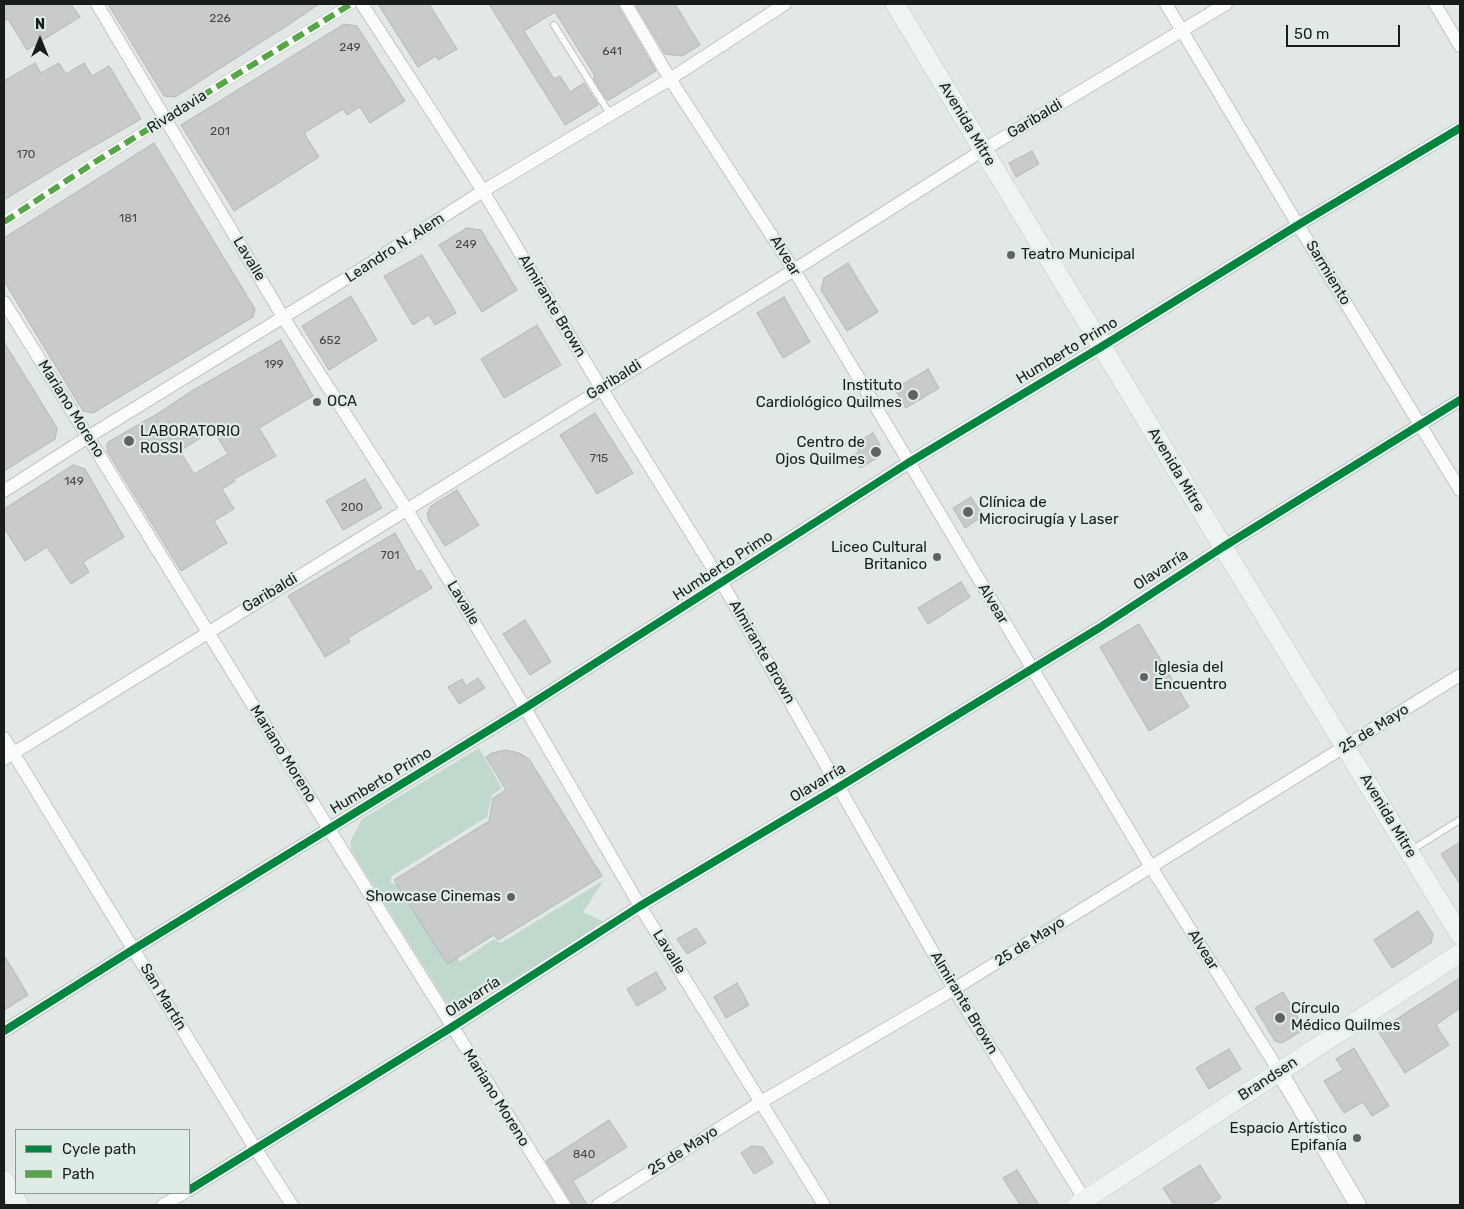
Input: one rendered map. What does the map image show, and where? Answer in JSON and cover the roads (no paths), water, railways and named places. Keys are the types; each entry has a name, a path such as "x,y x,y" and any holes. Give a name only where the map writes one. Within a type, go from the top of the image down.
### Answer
{"main road":[{"name":"Avenida Mitre","path":"895,4 1460,935"},
{"name":"Brandsen","path":"1083,1204 1279,1071 1460,953"},
{"path":"4,1180 20,1205"}],"street":[{"name":"Lavalle","path":"96,4 283,317 407,510 640,906 824,1205"},
{"name":"Rivadavia","path":"4,222 95,162 351,4"},
{"name":"Almirante Brown","path":"362,4 483,191 601,388 722,583 954,989 1083,1204"},
{"name":"Alvear","path":"626,4 670,79 794,270 1151,867 1279,1071 1358,1205"},
{"name":"Leandro N. Alem","path":"4,491 483,191 670,79 785,4"},
{"name":"Sarmiento","path":"1166,4 1460,490"},
{"name":"Garibaldi","path":"8,756 794,270 983,150 1226,4"},
{"path":"1435,4 1460,46"},
{"name":"Humberto Primo","path":"4,1031 525,708 908,463 1460,128"},
{"name":"Mariano Moreno","path":"4,302 328,829 564,1205"},
{"name":"Olavarría","path":"190,1189 452,1027 640,906 1099,628 1223,547 1460,400"},
{"name":"25 de Mayo","path":"598,1205 761,1102 954,989 1460,675"},
{"name":"San Martín","path":"4,738 8,756 134,949 255,1148 292,1205"},
{"path":"164,1205 182,1194"}],"lane":[{"path":"554,26 610,114"},
{"path":"1409,852 1460,820"}],"place":[{"name":"Teatro Municipal","path":"1011,255"},
{"name":"Instituto Cardiológico Quilmes","path":"913,395"},
{"name":"OCA","path":"317,402"},
{"name":"LABORATORIO ROSSI","path":"129,441"},
{"name":"Centro de Ojos Quilmes","path":"876,452"},
{"name":"Clínica de Microcirugía y Laser","path":"968,512"},
{"name":"Liceo Cultural Britanico","path":"937,557"},
{"name":"Iglesia del Encuentro","path":"1144,677"},
{"name":"Showcase Cinemas","path":"511,897"},
{"name":"Círculo Médico Quilmes","path":"1280,1018"},
{"name":"Espacio Artístico Epifanía","path":"1357,1138"}]}
